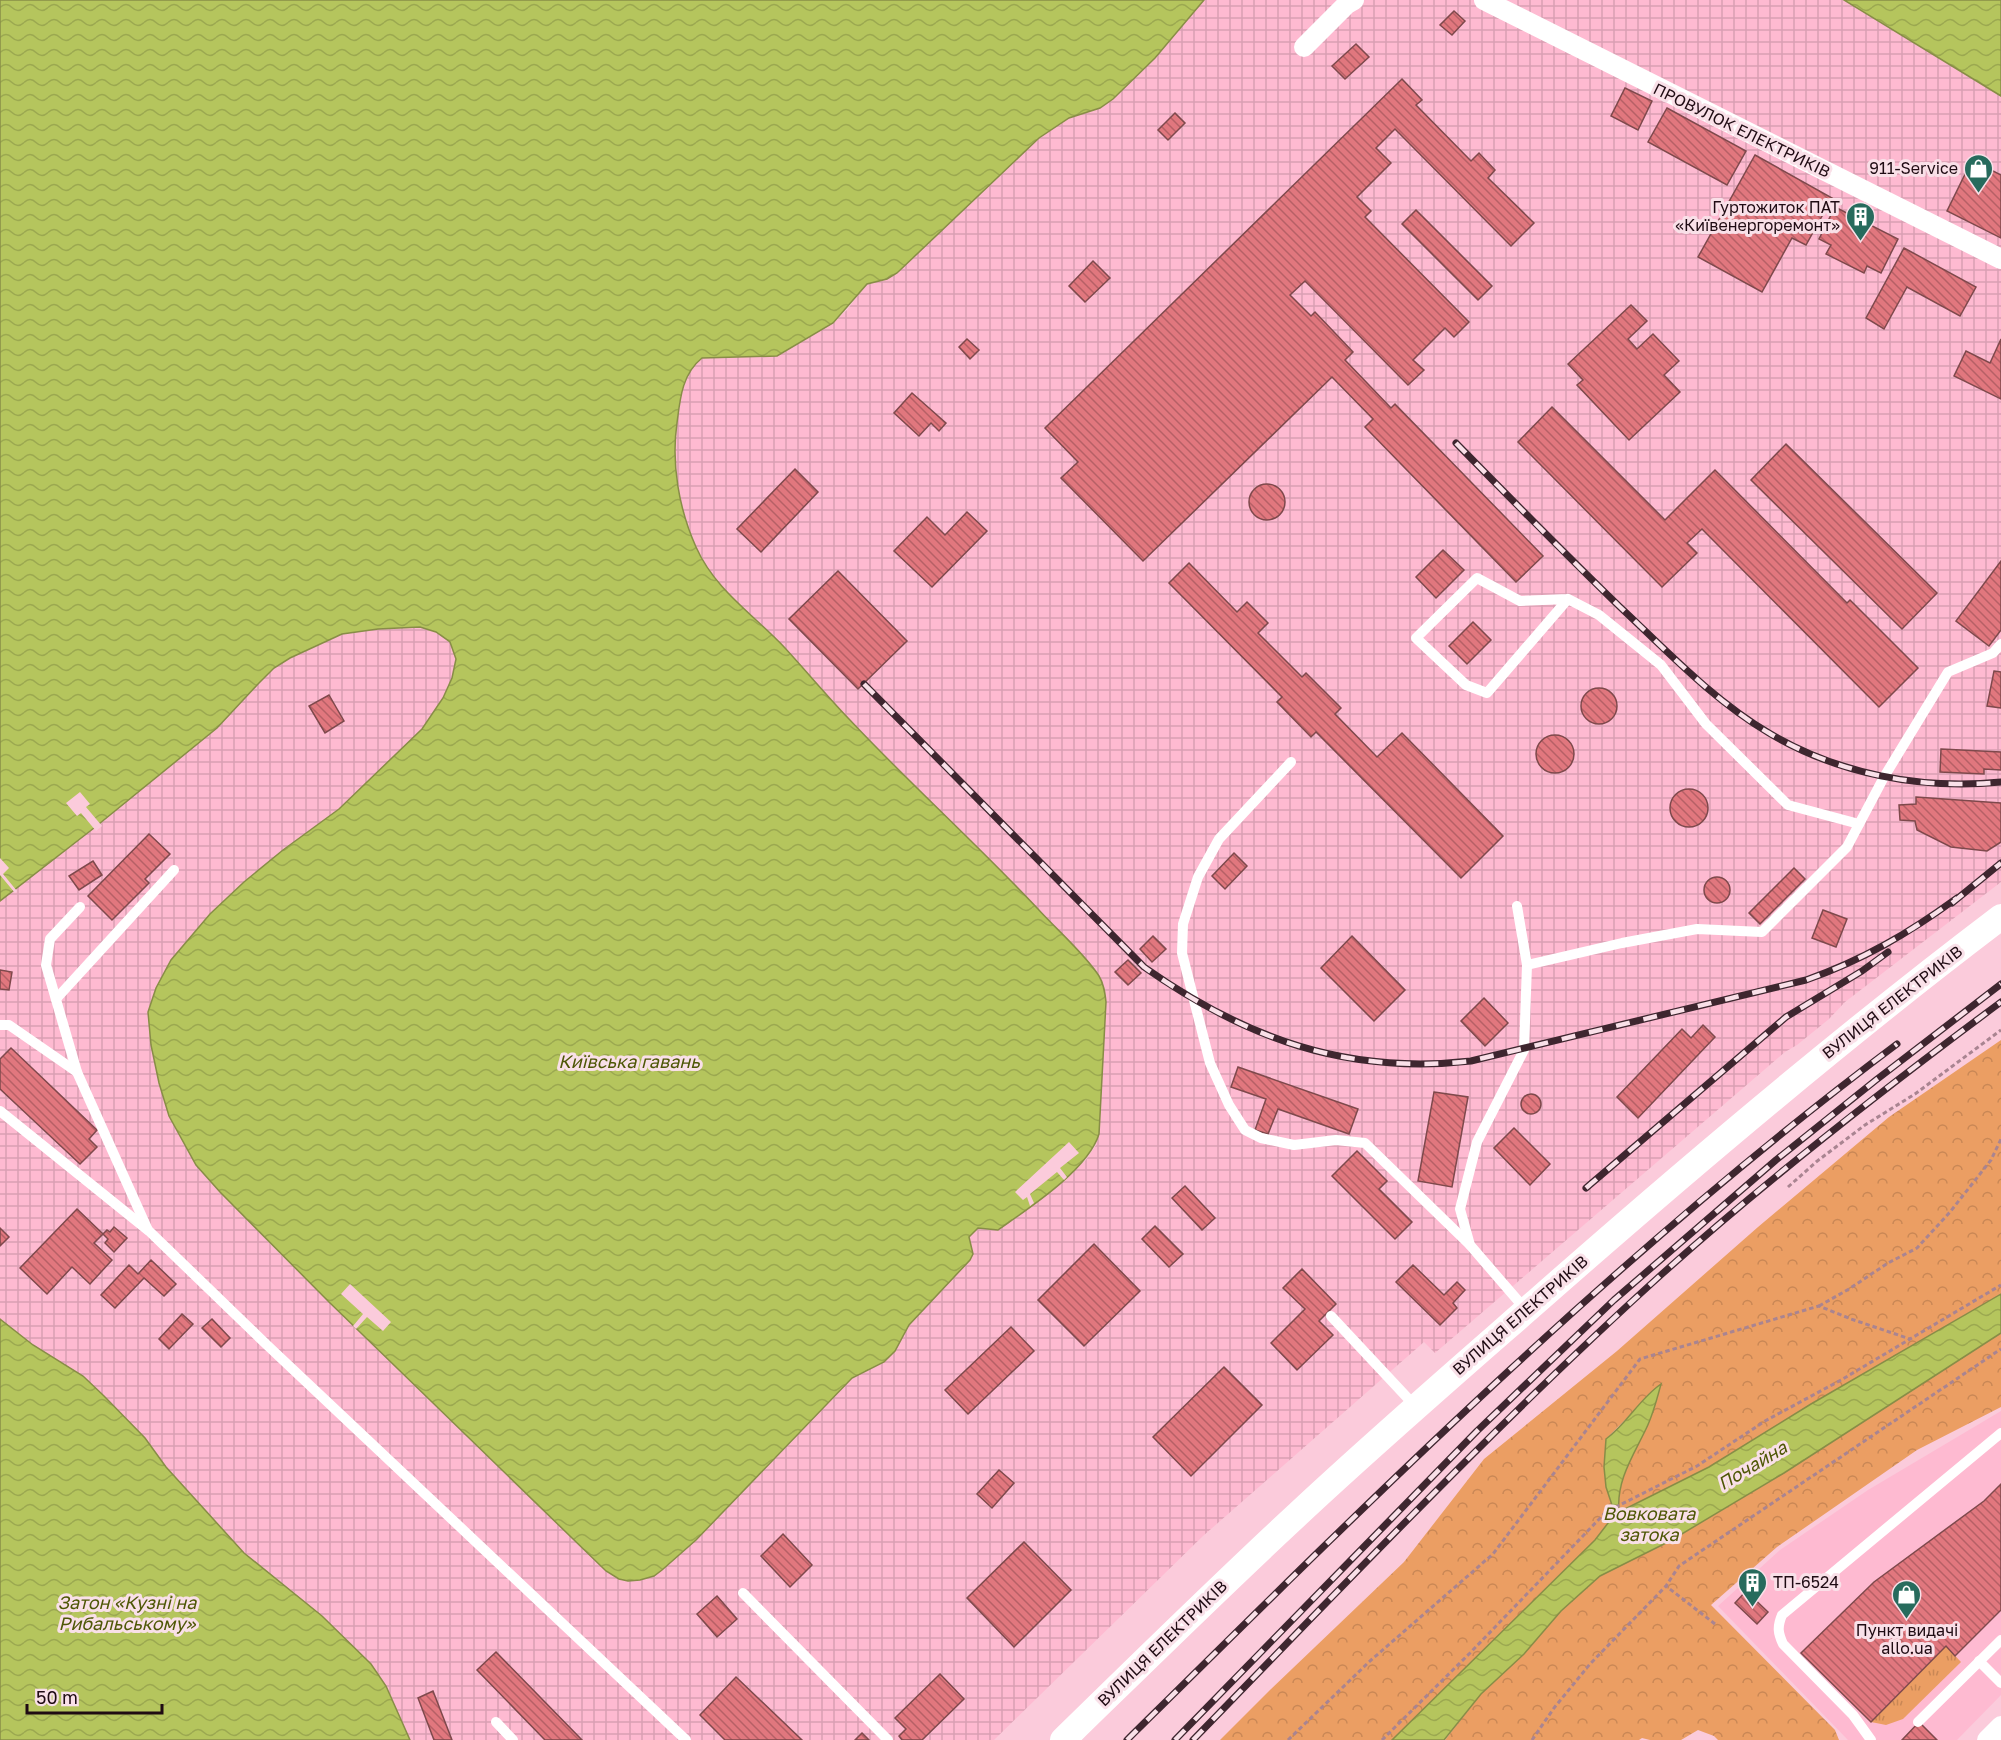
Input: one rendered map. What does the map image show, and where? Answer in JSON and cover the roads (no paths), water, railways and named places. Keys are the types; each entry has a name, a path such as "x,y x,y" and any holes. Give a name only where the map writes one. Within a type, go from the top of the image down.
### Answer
{"street":[{"path":"1304,46 1354,0"},
{"name":"ПРОВУЛОК ЕЛЕКТРИКІВ","path":"1485,0 2001,259"},
{"name":"ВУЛИЦЯ ЕЛЕКТРИКІВ","path":"1063,1740 1266,1543 1655,1196 1790,1083 1928,972 2001,917"},
{"path":"1987,1740 2001,1726"}],"lane":[{"path":"1568,599 1487,693 1466,685 1416,638 1477,578 1520,601 1568,599 1599,615 1661,665 1706,724 1788,805 1859,824"},
{"path":"1527,965 1622,943 1697,929 1762,932 1847,848 1884,777 1948,672 1997,654 2001,644"},
{"path":"1291,762 1219,839 1198,877 1183,924 1182,954 1210,1063 1229,1105 1245,1130 1261,1138 1294,1145 1336,1140 1365,1143 1470,1245 1526,1310"},
{"path":"56,999 174,870"},
{"path":"1470,1245 1460,1209 1477,1142 1524,1050 1527,965 1517,906"},
{"path":"80,907 50,939 46,966 77,1072 149,1231"},
{"path":"0,1024 9,1025 77,1072"},
{"path":"0,1111 149,1231 275,1354 686,1740"},
{"path":"1331,1316 1416,1407"},
{"path":"1871,1740 1853,1715 1783,1644 1778,1624 1782,1616 2001,1433"},
{"path":"743,1593 888,1740"},
{"path":"1918,1722 2001,1640"},
{"path":"1979,1661 2001,1683"},
{"path":"496,1722 513,1740"}],"water":[{"name":"Київська гавань","path":"0,0 1204,0 1155,58 1113,99 1100,108 1069,118 1039,138 897,273 887,279 867,284 833,323 777,356 702,358 695,364 686,379 679,405 675,439 676,470 685,517 704,562 724,589 785,648 872,743 1078,950 1101,979 1106,1002 1099,1134 1093,1148 1083,1161 1056,1187 998,1230 978,1228 969,1237 973,1254 970,1260 909,1325 895,1351 884,1362 852,1378 696,1540 654,1576 628,1581 619,1579 606,1571 329,1302 196,1165 169,1116 159,1083 151,1045 148,1012 156,988 171,960 210,914 244,882 339,809 422,729 443,698 452,678 456,659 450,642 436,632 420,627 378,629 342,634 290,658 274,668 217,728 0,901"},
{"path":"1844,0 2001,0 2001,96"},
{"name":"Вовковата затока","path":"2001,1294 2001,1333 1784,1473 1670,1541 1600,1576 1561,1611 1524,1654 1481,1694 1444,1740 1392,1740 1595,1540 1615,1514 1606,1487 1604,1467 1606,1439 1661,1384 1651,1418 1623,1479 1619,1512 1709,1467 1811,1404"},
{"name":"Затон «Кузні на Рибальському»","path":"0,1319 33,1345 83,1376 145,1438 166,1467 244,1553 322,1616 371,1664 386,1686 410,1740 0,1740"}],"railway":[{"path":"1456,443 1673,658 1748,720 1795,747 1852,769 1911,781 1971,784 2001,782"},
{"path":"864,684 1144,967 1220,1014 1259,1032 1298,1046 1339,1056 1381,1062 1425,1064 1471,1061 1806,980 1847,964 1885,945 1957,898"},
{"path":"1952,903 2001,863"},
{"path":"1586,1188 1786,1017 1862,971 1888,952"},
{"path":"1175,1740 1477,1431 1614,1300 1776,1160 2001,984"},
{"path":"1193,1740 1482,1445 1662,1274 1828,1134 2001,1002"},
{"path":"1127,1740 1405,1468 1596,1292 1694,1206 1897,1044"}],"place":[{"name":"911-Service","path":"1979,194"},
{"name":"Гуртожиток ПАТ «Київенергоремонт»","path":"1861,242"},
{"name":"ТП-6524","path":"1752,1608"},
{"name":"Пункт видачі allo.ua","path":"1907,1620"}],"water label":[{"name":"Почайна","path":"1752,1465"}]}
